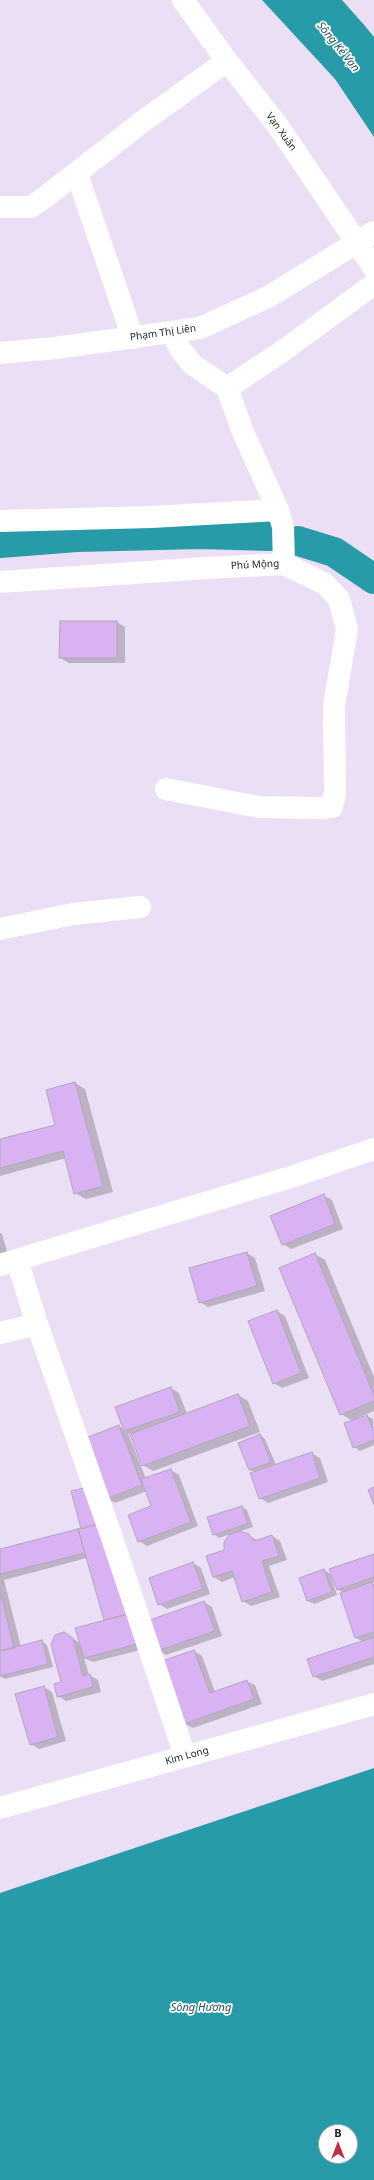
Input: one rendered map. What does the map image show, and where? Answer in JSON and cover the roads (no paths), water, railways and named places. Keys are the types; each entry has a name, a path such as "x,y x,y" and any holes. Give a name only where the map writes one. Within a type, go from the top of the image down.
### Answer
{"street":[{"name":"Vạn Xuân","path":"183,0 227,61 366,237 374,268"},
{"path":"0,207 30,207 77,174 146,119 227,61"},
{"path":"77,174 133,338"},
{"name":"Phạm Thị Liên","path":"0,353 133,338 200,328 234,314 268,297 366,237"},
{"path":"172,332 180,349 192,364 227,388 299,339 374,284"},
{"name":"Phú Mộng","path":"0,582 284,564 283,527 278,510 242,432 227,388"},
{"path":"0,522 151,517 278,510"},
{"path":"166,789 258,807 332,807 336,792 334,706 347,629 339,599 325,584 284,564"},
{"path":"0,928 73,914 140,907"},
{"path":"185,1756 112,1535 37,1324 9,1262 294,1176 374,1149"},
{"path":"0,1333 37,1324"},
{"name":"Kim Long","path":"0,1808 374,1704"}],"water":[{"name":"Sông Kẻ Vạn","path":"262,0 342,0 374,37 374,137 335,79"},
{"name":"Sông Hương","path":"374,1768 374,2180 0,2180 0,1893"}],"waterway":[{"path":"0,543 77,537 200,534 270,536"},
{"path":"298,541 334,552 374,579"}]}
